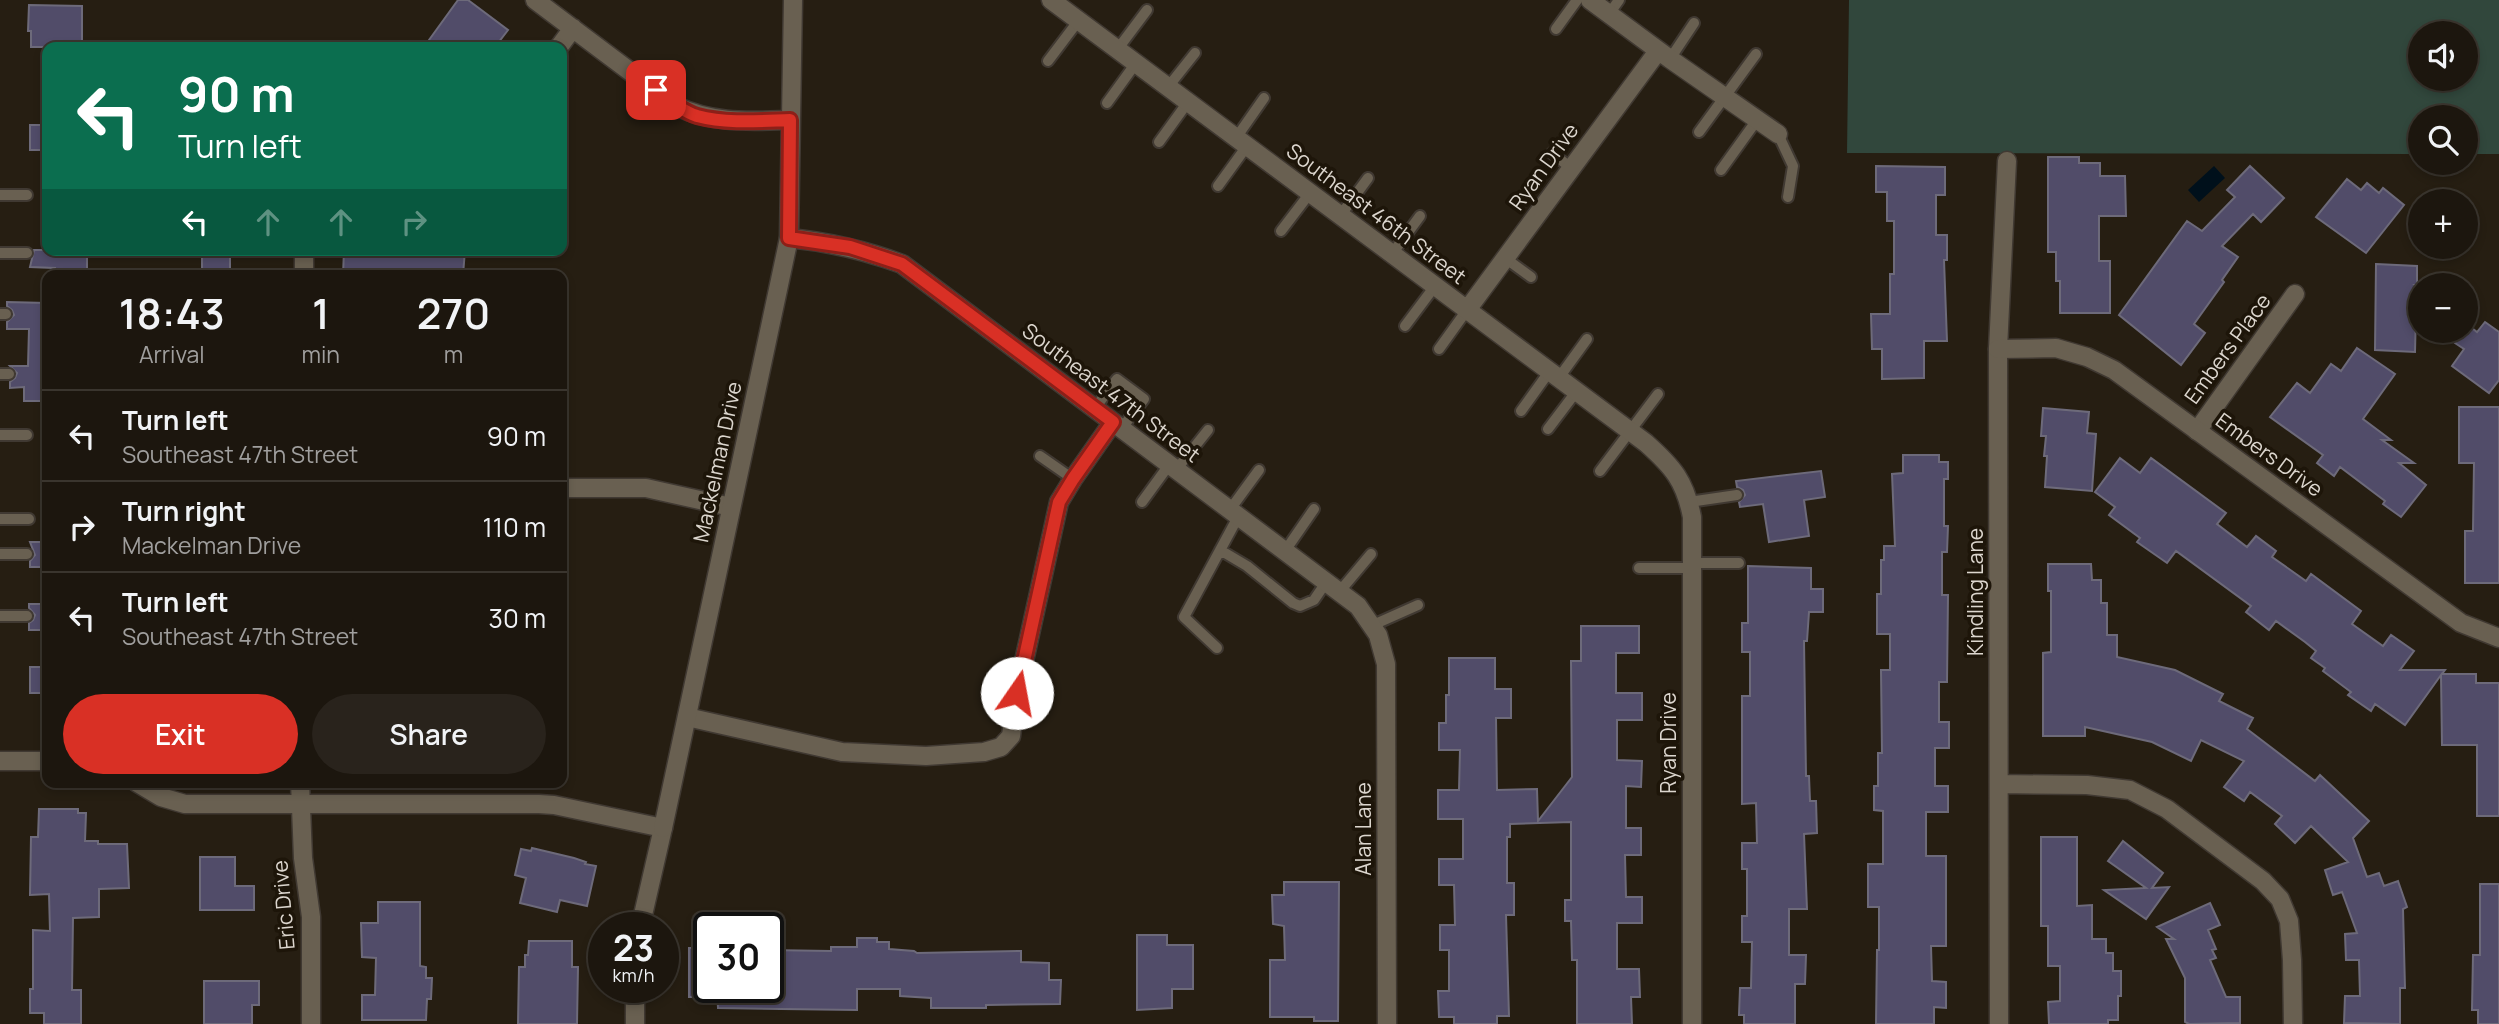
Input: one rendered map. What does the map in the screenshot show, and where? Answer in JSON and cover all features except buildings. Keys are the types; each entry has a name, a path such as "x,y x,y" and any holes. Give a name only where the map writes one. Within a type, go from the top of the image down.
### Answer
{"street":[{"path":"535,0 676,106 697,116 726,121 790,120"},
{"name":"Mackelman Drive","path":"644,912 789,238 793,0"},
{"path":"1590,0 1614,7 1664,55 1778,134"},
{"name":"Southeast 46th Street","path":"1061,3 1117,50 1630,432 1672,467"},
{"path":"563,42 573,28"},
{"name":"Ryan Drive","path":"1467,310 1571,168 1664,55"},
{"name":"Kindling Lane","path":"1999,1024 1998,349 2007,161"},
{"name":"Southeast 47th Street","path":"789,238 832,243 867,251 902,264 1233,514 1334,586 1358,606 1376,630"},
{"name":"Embers Place","path":"2197,431 2295,294"},
{"name":"Embers Drive","path":"1998,349 2056,348 2087,357 2113,370 2461,623 2499,638"},
{"path":"687,717 842,752 926,756 984,752 1001,747 1011,736 1017,693 1059,502 1073,479 1117,425"},
{"name":"Ryan Drive","path":"1672,467 1683,484 1692,517 1692,1024"},
{"path":"567,488 646,488 731,507"},
{"name":"Alan Lane","path":"1376,630 1386,664 1387,1024"},
{"path":"0,761 42,761"},
{"path":"1999,785 2087,785 2130,790 2167,809 2263,881 2280,899 2289,921 2292,1024"},
{"path":"146,788 161,797 185,804 554,804 663,828"},
{"name":"Eric Drive","path":"300,788 303,858 311,917 311,1024"},
{"path":"635,1003 635,1024"}],"lane":[{"path":"1556,29 1577,0"},
{"path":"1117,50 1147,10"},
{"path":"1048,61 1079,20"},
{"path":"1664,55 1694,23"},
{"path":"1168,87 1195,53"},
{"path":"1699,132 1756,54"},
{"path":"1107,103 1136,63"},
{"path":"1218,186 1264,98"},
{"path":"1159,142 1188,102"},
{"path":"1721,170 1757,120"},
{"path":"1778,134 1793,166 1788,197"},
{"path":"1552,153 1571,168"},
{"path":"1340,216 1368,178"},
{"path":"1281,231 1310,193"},
{"path":"0,195 27,195"},
{"path":"1392,254 1420,216"},
{"path":"0,253 27,253"},
{"path":"1506,258 1531,276"},
{"path":"1405,326 1435,286"},
{"path":"1439,349 1467,310"},
{"path":"1521,411 1587,339"},
{"path":"1095,408 1117,379 1144,399 1117,425"},
{"path":"1548,429 1576,392"},
{"path":"1600,471 1658,394"},
{"path":"1142,502 1208,430"},
{"path":"0,435 27,435"},
{"path":"1040,456 1073,479"},
{"path":"1217,648 1184,617 1220,550 1233,514 1259,470"},
{"path":"1689,502 1737,495"},
{"path":"1286,551 1314,509"},
{"path":"0,519 29,519"},
{"path":"1220,550 1247,566 1300,606 1334,586 1371,554"},
{"path":"0,554 27,554"},
{"path":"1639,568 1739,563"},
{"path":"1376,630 1418,605"},
{"path":"0,616 27,616"}],"green space":[{"path":"1849,0 2499,0 2499,154 2478,154 2478,105 2408,105 2408,154 1847,153"}],"water":[{"path":"2214,166 2225,178 2199,202 2188,190"}],"route":[{"path":"656,90 676,106 697,116 726,121 790,120 789,238 850,247 902,264 1113,422 1059,502 1017,693"}]}
